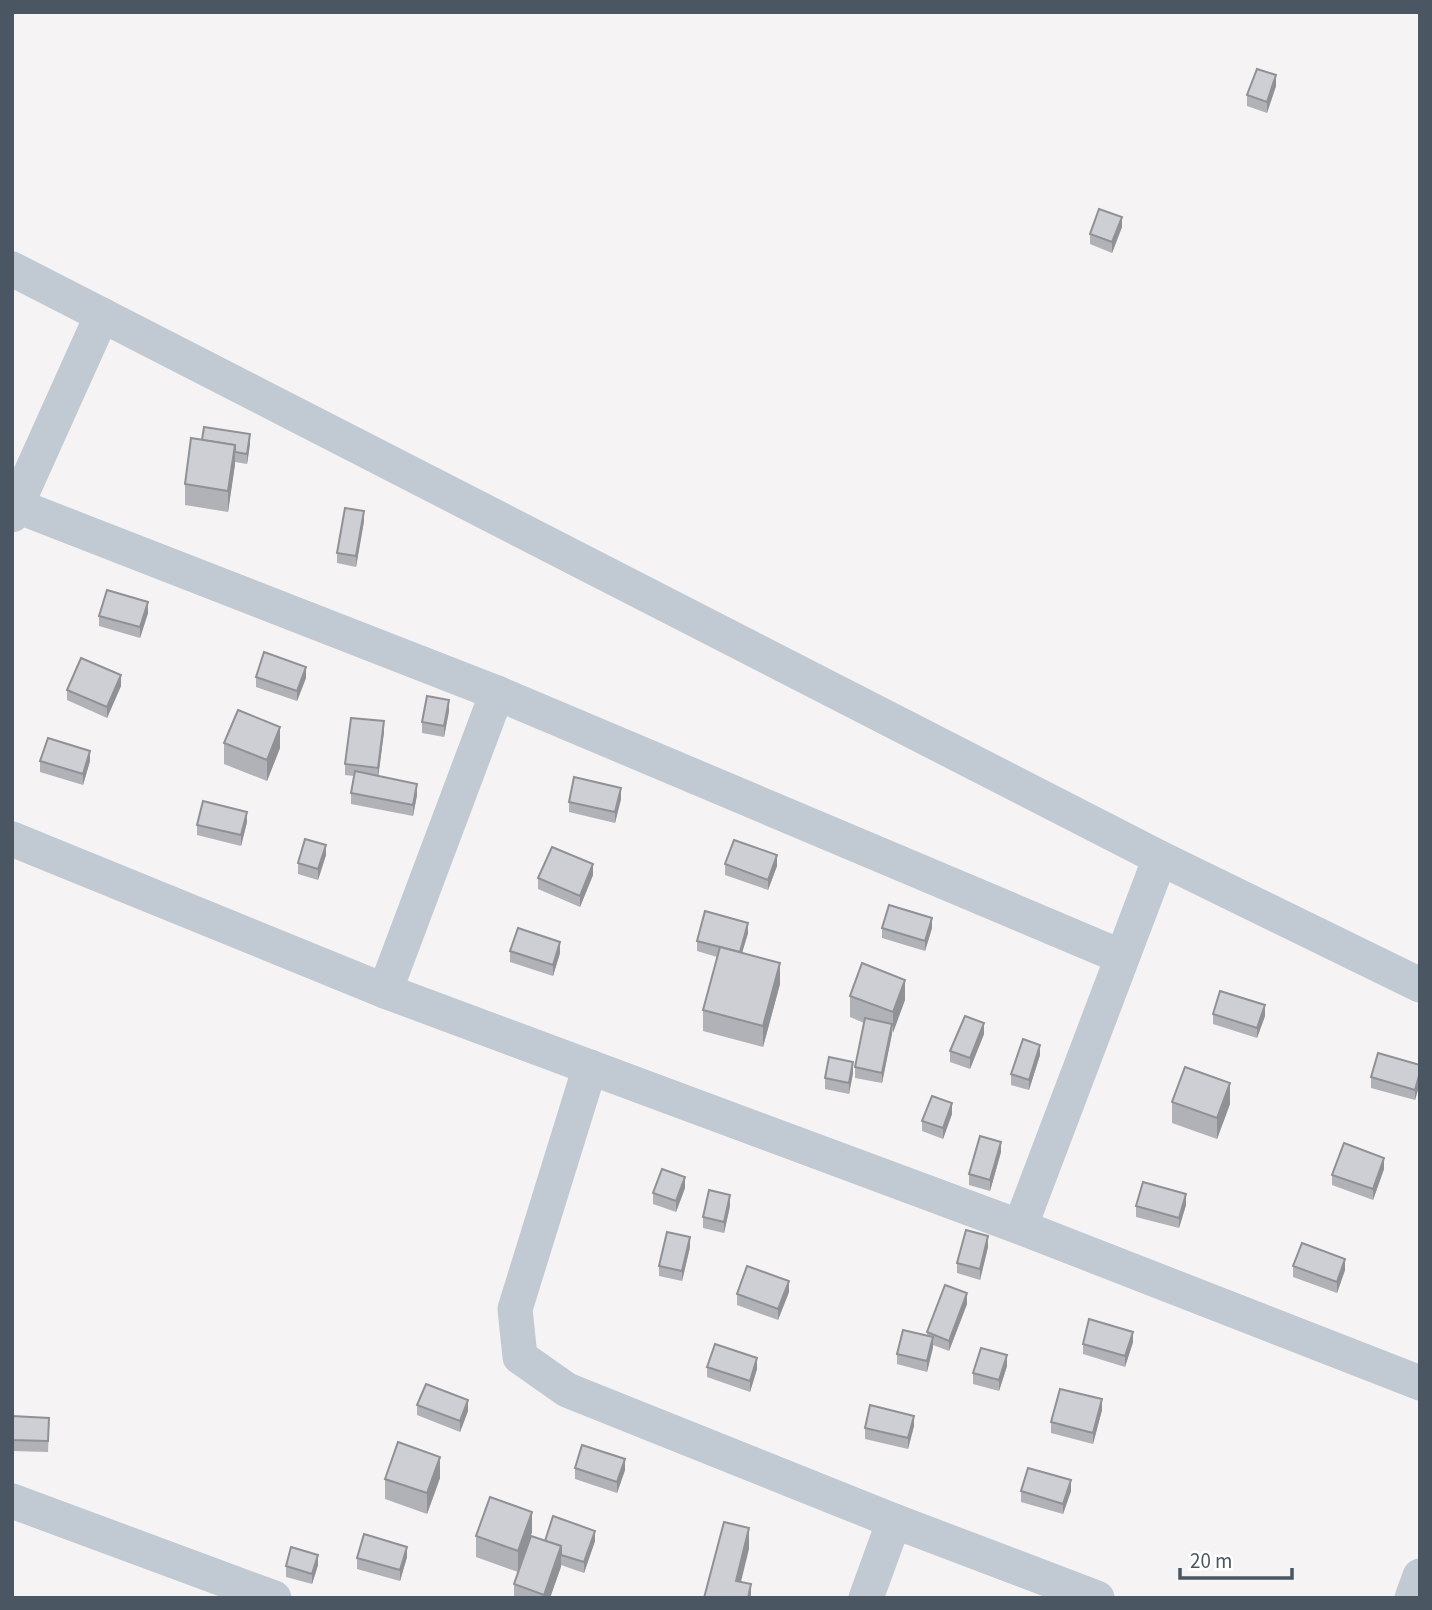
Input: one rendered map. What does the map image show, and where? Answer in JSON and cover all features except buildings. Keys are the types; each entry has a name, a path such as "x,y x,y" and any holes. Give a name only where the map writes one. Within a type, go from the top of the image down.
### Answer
{"street":[{"path":"12,269 1160,858 1420,985"},
{"path":"103,315 13,508 497,693 1122,957"},
{"path":"385,990 497,693"},
{"path":"12,839 385,990 1020,1227 1420,1383"},
{"path":"1020,1227 1160,858"},
{"path":"590,1067 515,1309 520,1357 567,1390 894,1521 1097,1598"},
{"path":"12,1502 274,1598"},
{"path":"866,1598 894,1521"},
{"path":"1412,1598 1420,1576"}]}
